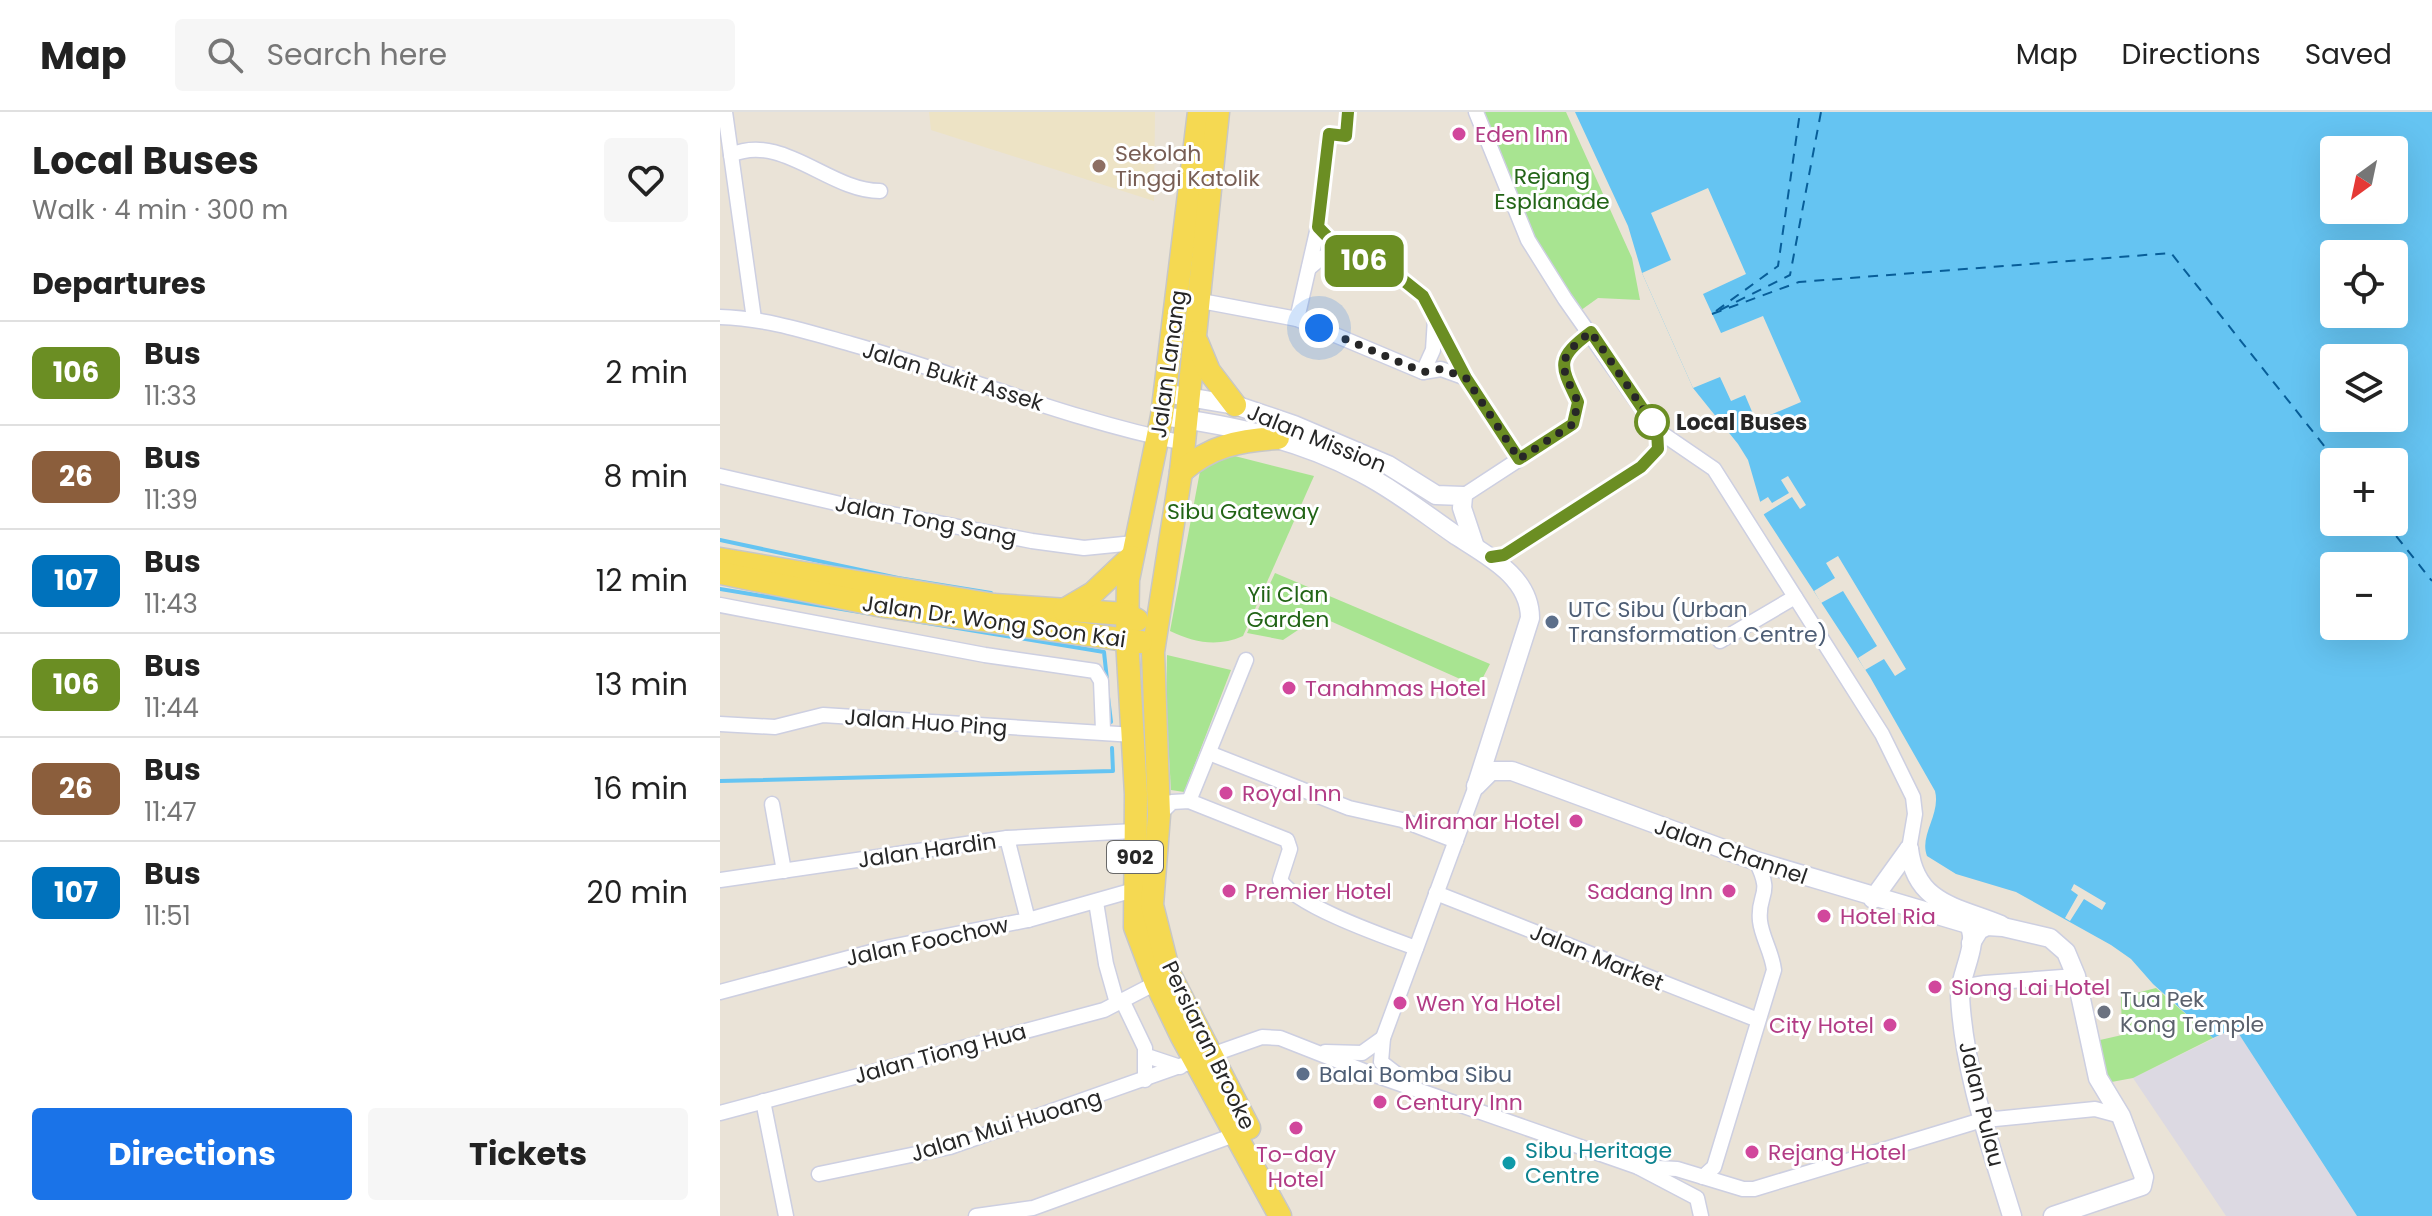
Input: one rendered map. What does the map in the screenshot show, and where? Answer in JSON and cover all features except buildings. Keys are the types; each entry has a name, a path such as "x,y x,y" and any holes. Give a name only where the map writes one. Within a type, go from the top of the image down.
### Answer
{"main road":[{"name":"Jalan Lanang","path":"1130,624 1133,550 1162,416 1199,112"},
{"name":"Jalan Lanang","path":"1163,577 1181,472 1196,300 1218,112"},
{"path":"1195,337 1209,371 1235,405"},
{"path":"1181,472 1195,458 1224,445 1245,439 1278,438"},
{"path":"1064,610 1093,593 1133,550"},
{"name":"Jalan Dr. Wong Soon Kai","path":"720,559 923,596 1064,610 1130,624 1154,644"},
{"name":"Jalan Dr. Wong Soon Kai","path":"720,573 883,606 1130,624"},
{"path":"1130,624 1163,577"},
{"name":"Persiaran Brooke","path":"1163,577 1154,644 1159,815 1151,891 1155,921 1193,1062 1298,1216"},
{"name":"Persiaran Brooke","path":"1130,624 1135,927 1156,983 1193,1062 1237,1134 1280,1216"}],"street":[{"path":"725,112 754,319"},
{"path":"1297,319 1318,227 1329,134 1346,136 1348,112"},
{"path":"1476,112 1528,240 1657,430 1714,469 1905,776 1915,814 1909,849 1916,875 1934,898 1949,908 2058,943 2076,976 2098,1078 2100,1102"},
{"path":"731,155 760,147 861,188 880,191"},
{"path":"1318,227 1342,252 1403,278 1423,296 1435,313 1466,378 1519,459"},
{"path":"1309,268 1321,258 1342,252"},
{"path":"1196,300 1297,319 1423,372 1441,369 1466,378"},
{"path":"1423,372 1435,338 1435,313"},
{"name":"Jalan Bukit Assek","path":"720,317 754,319 875,351 1103,424 1162,416 1184,443"},
{"path":"1591,332 1566,352 1563,361 1565,379 1578,402 1573,424 1463,496 1462,508 1483,552 1504,555 1641,467 1658,449 1657,430"},
{"name":"Jalan Mission","path":"1162,416 1188,408 1235,405 1353,448 1436,495 1463,496"},
{"name":"Jalan Mission","path":"1188,408 1278,438 1359,471 1483,552 1516,581 1530,606 1527,635 1502,712"},
{"name":"Jalan Tong Sang","path":"720,476 849,506 1032,541 1133,550"},
{"path":"1720,641 1795,597"},
{"path":"720,605 985,655 1095,671 1101,681 1103,730"},
{"path":"1189,801 1246,660"},
{"path":"1476,786 1491,771 1512,771 1502,747 1502,712"},
{"path":"1416,1088 1381,1062 1383,1038 1502,712"},
{"name":"Jalan Huo Ping","path":"720,724 775,727 823,715 990,727 1103,730 1134,735"},
{"path":"1209,753 1349,808 1402,820 1456,841"},
{"name":"Jalan Channel","path":"1512,771 1756,861 1873,899 1954,918 1971,929 1971,943"},
{"path":"1159,815 1172,802 1189,801 1287,840 1290,849 1280,880 1288,889 1342,919 1416,948"},
{"path":"772,804 784,871"},
{"name":"Jalan Hardin","path":"720,880 1007,838 1134,831"},
{"path":"1007,838 1028,920"},
{"path":"1873,899 1909,849"},
{"path":"1708,1172 1731,1112 1774,970 1772,951 1760,924 1767,886 1756,861"},
{"name":"Jalan Foochow","path":"720,992 890,947 1028,920 1134,890"},
{"name":"Jalan Market","path":"1436,893 1758,1020"},
{"path":"1096,902 1106,964 1120,1002 1147,1056 1145,1080"},
{"path":"1971,943 1979,930 1987,926 2003,927"},
{"name":"Jalan Pulau","path":"1971,943 1960,994 1969,1067 1989,1145 2010,1209"},
{"path":"1960,994 1985,983 2076,976"},
{"name":"Jalan Tiong Hua","path":"720,1113 1104,1010 1156,983"},
{"name":"Jalan Mui Huoang","path":"819,1174 950,1147 1262,1037 1280,1038 1643,1168"},
{"path":"1317,1051 1362,1053 1383,1038"},
{"path":"1147,1056 1193,1062"},
{"path":"763,1101 786,1216"},
{"path":"1643,1168 1708,1172 1720,1182 1754,1189 1981,1116 2001,1119 2100,1102 2121,1116 2144,1177 2142,1186 2053,1216"},
{"path":"1989,1145 1992,1131 2001,1119"},
{"path":"976,1216 1033,1208 1237,1134"},
{"path":"1643,1168 1697,1198 1701,1216"},
{"path":"1643,1168 1699,1189 1709,1204 1708,1216"},
{"path":"2010,1209 2030,1216"}],"shaded area":[{"name":"Sekolah Tinggi Katolik","path":"929,112 1155,112 1154,201 931,130"},
{"path":"2235,1028 2357,1216 2226,1216 2133,1078"}],"green space":[{"name":"Rejang Esplanade","path":"1474,112 1566,112 1632,258 1640,300 1598,298 1577,313 1512,206"},
{"name":"Sibu Gateway","path":"1219,452 1314,476 1243,636 1225,642 1206,642 1170,631 1201,466"},
{"name":"Yii Clan Garden","path":"1275,573 1490,664 1478,687 1319,616 1283,640 1247,633"},
{"path":"1167,655 1231,670 1184,792 1171,790 1166,706"},
{"path":"2156,988 2213,1038 2133,1078 2106,1083 2100,1040 2122,1035 2121,997"}],"water":[{"path":"1575,112 2432,112 2432,1216 2357,1216 2235,1028 2213,1038 2153,984 2131,959 2111,945 2016,892 1956,874 1927,856 1925,848 1935,808 1935,791 1870,677 1764,515 1748,460 1693,388 1642,273 1628,226"}],"pier":[{"path":"1708,188 1746,274 1703,294 1721,333 1763,316 1801,402 1756,421 1745,395 1731,401 1720,377 1693,388 1642,273 1671,260 1651,213"},
{"path":"1788,476 1806,505 1800,509 1792,497 1761,516 1755,505 1768,497 1772,503 1789,493 1781,480"},
{"path":"1838,556 1906,669 1895,676 1884,659 1865,670 1858,658 1877,646 1843,591 1821,603 1814,591 1835,578 1826,563"},
{"path":"2074,884 2106,903 2102,910 2084,899 2070,921 2065,918 2078,895 2071,890"}],"waterway":[{"path":"720,540 898,578 991,593"},
{"path":"720,589 1104,652 1107,680"},
{"path":"1108,697 1111,722"},
{"path":"720,781 1113,771 1112,748"}],"ferry route":[{"path":"1716,311 1778,266 1800,112"},
{"path":"1720,310 1790,275 1821,112"},
{"path":"1712,314 1799,282 2171,253 2326,448"},
{"path":"2396,536 2432,581"}],"bus line":[{"name":"106","path":"1348,112 1346,136 1329,134 1318,227 1342,252 1393,272 1423,296 1434,311 1466,378 1519,459 1573,424 1578,402 1565,379 1563,361 1566,352 1591,332 1657,430 1658,449 1655,456 1641,467 1501,557 1491,557"}],"place":[{"name":"Eden Inn","path":"1459,134"},
{"name":"Sekolah Tinggi Katolik","path":"1099,166"},
{"name":"Local Buses","path":"1652,422"},
{"name":"UTC Sibu (Urban Transformation Centre)","path":"1552,622"},
{"name":"Tanahmas Hotel","path":"1289,688"},
{"name":"Royal Inn","path":"1226,793"},
{"name":"Miramar Hotel","path":"1576,821"},
{"name":"Premier Hotel","path":"1229,891"},
{"name":"Sadang Inn","path":"1729,891"},
{"name":"Hotel Ria","path":"1824,916"},
{"name":"Siong Lai Hotel","path":"1935,987"},
{"name":"Wen Ya Hotel","path":"1400,1003"},
{"name":"Tua Pek Kong Temple","path":"2104,1012"},
{"name":"City Hotel","path":"1890,1025"},
{"name":"Balai Bomba Sibu","path":"1303,1074"},
{"name":"Century Inn","path":"1380,1102"},
{"name":"To-day Hotel","path":"1296,1128"},
{"name":"Rejang Hotel","path":"1752,1152"},
{"name":"Sibu Heritage Centre","path":"1509,1163"}],"route":[{"path":"1319,328 1423,372 1449,370 1466,378 1519,459 1573,424 1578,402 1565,379 1563,361 1566,352 1591,332 1652,422"}]}
